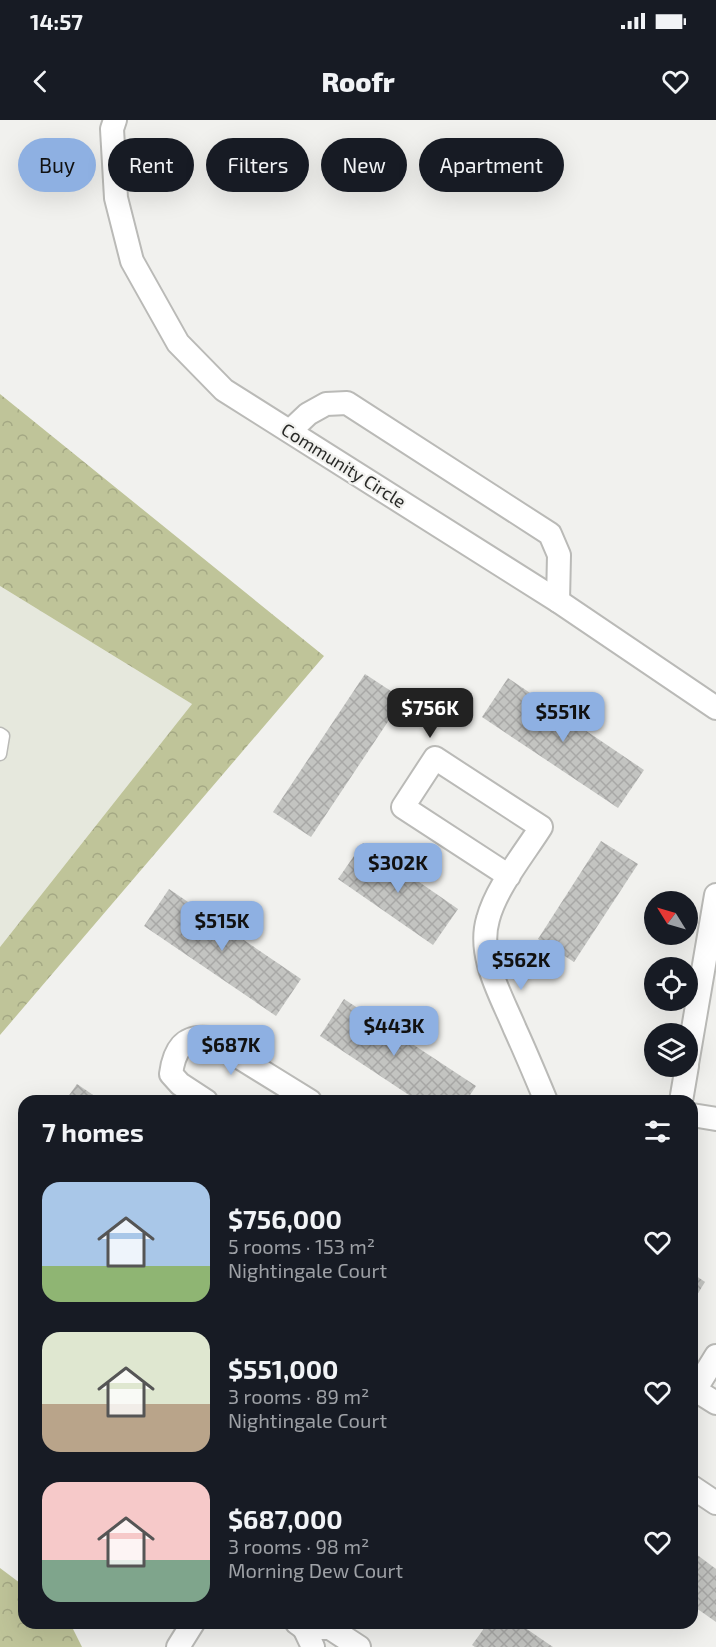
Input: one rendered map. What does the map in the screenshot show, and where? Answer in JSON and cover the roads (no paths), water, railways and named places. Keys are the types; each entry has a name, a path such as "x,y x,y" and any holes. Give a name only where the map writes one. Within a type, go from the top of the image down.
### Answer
{"street":[{"name":"Community Circle","path":"115,120 112,129 116,198 132,261 178,343 224,390 558,601 716,708"},
{"path":"290,431 308,414 326,404 347,403 550,534 559,555 558,601"},
{"path":"509,876 403,807 435,758 541,826 497,897 486,927 486,943 495,983 543,1095"},
{"path":"694,1023 716,895"},
{"path":"197,1095 180,1084 171,1074 172,1061 185,1041 196,1037 208,1038 300,1095"},
{"path":"682,1095 685,1077"},
{"path":"698,1116 716,1119"},
{"path":"698,1383 716,1356"},
{"path":"698,1394 716,1403"},
{"path":"698,1491 716,1503"},
{"path":"178,1647 190,1629"},
{"path":"304,1633 325,1629"},
{"path":"332,1629 359,1647"}],"lane":[{"path":"0,734 3,736 0,754"}]}
